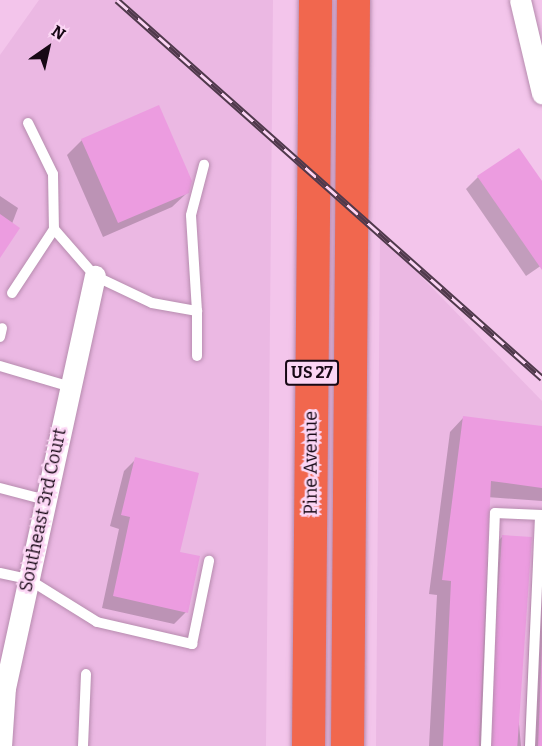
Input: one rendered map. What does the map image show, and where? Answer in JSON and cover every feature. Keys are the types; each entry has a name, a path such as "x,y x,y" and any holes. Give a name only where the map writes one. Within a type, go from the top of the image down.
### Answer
{"highway":[{"name":"Pine Avenue","path":"308,746 315,0"},
{"name":"US 27","path":"347,746 353,0"}],"street":[{"path":"520,0 542,93"},
{"name":"Southeast 3rd Court","path":"1,746 4,669 28,579 95,276"}],"lane":[{"path":"12,293 54,229 54,174 28,123"},
{"path":"197,356 197,311 191,215 204,165"},
{"path":"54,229 95,276 152,303 197,311"},
{"path":"0,366 70,387"},
{"path":"0,488 46,500"},
{"path":"486,746 495,513 541,515 530,746"},
{"path":"0,573 28,579 97,622 192,644 209,561"},
{"path":"83,746 86,674"}],"shaded area":[{"path":"39,0 273,0 266,746 0,746 0,55"},
{"path":"380,234 542,401 542,746 376,746"}],"building":[{"path":"159,105 192,181 189,193 118,223 81,139"},
{"path":"519,148 542,181 542,270 477,176"},
{"path":"0,214 20,228 0,258"},
{"path":"463,416 542,426 542,488 491,481 479,746 443,746 451,581 442,580"},
{"path":"135,457 199,473 180,552 200,556 188,613 113,596 130,517 121,515"},
{"path":"502,535 532,537 517,746 487,745"},
{"path":"542,642 542,746 538,746"}],"railway":[{"path":"117,0 542,378"}]}
